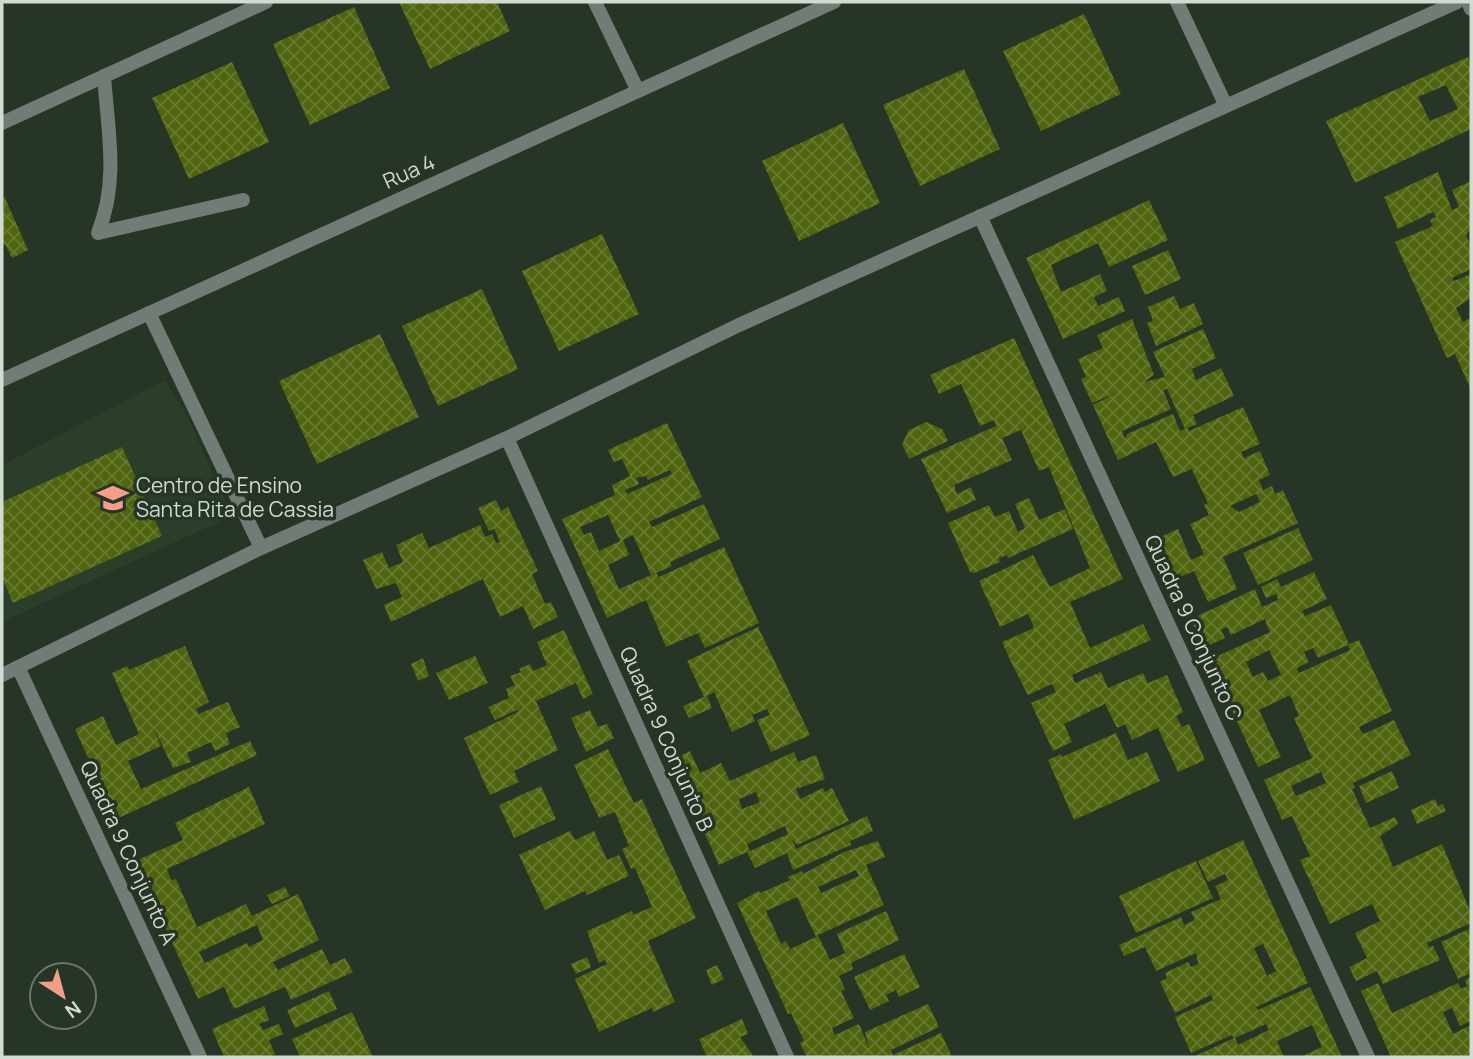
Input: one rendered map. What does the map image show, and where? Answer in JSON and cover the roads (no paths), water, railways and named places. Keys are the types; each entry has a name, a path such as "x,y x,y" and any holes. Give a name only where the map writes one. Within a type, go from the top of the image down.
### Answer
{"street":[{"path":"2,123 267,2"},
{"path":"595,2 638,91"},
{"name":"Rua 4","path":"2,380 834,2"},
{"path":"1177,2 1226,106"},
{"path":"2,675 261,548 507,438 739,325 1457,2"},
{"path":"1468,2 1471,9"},
{"path":"104,76 112,186 109,207 98,233 243,201"},
{"name":"Quadra 9 Conjunto C","path":"980,216 1368,1057"},
{"path":"149,313 261,548"},
{"name":"Quadra 9 Conjunto B","path":"507,438 787,1057"},
{"name":"Quadra 9 Conjunto A","path":"18,667 200,1057"}],"place":[{"name":"Centro de Ensino Santa Rita de Cassia","path":"113,498"}]}
